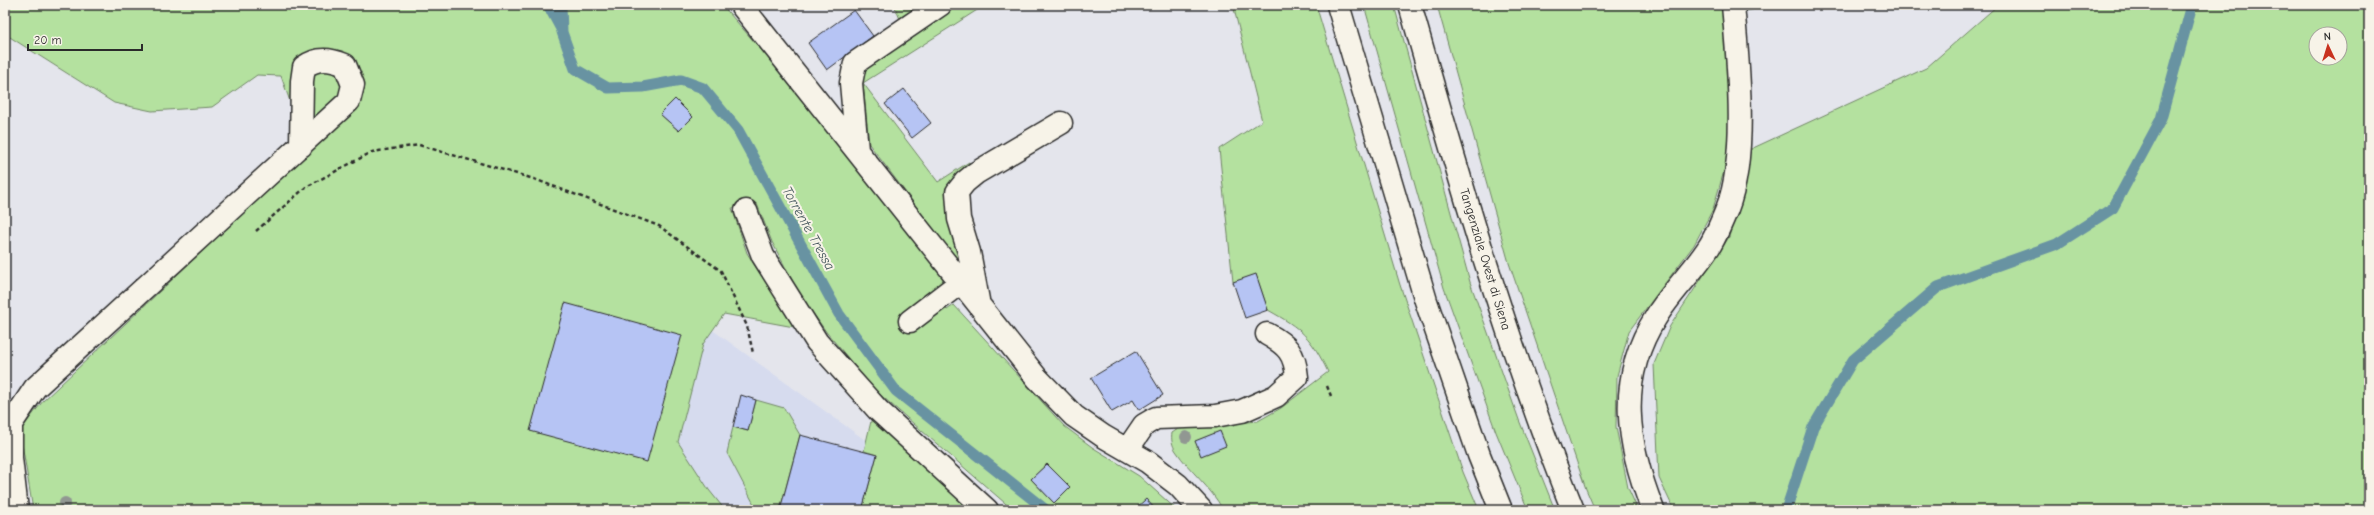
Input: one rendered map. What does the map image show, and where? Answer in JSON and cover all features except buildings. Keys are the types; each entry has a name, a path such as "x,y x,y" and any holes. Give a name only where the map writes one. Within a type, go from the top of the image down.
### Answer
{"main road":[{"path":"741,5 1037,378 1074,416 1148,462 1178,485 1201,510"},
{"path":"857,150 851,83 855,63 940,5"},
{"path":"1338,5 1426,301 1479,456 1501,510"},
{"name":"Tangenziale Ovest di Siena","path":"1410,5 1496,294 1548,447 1573,510"},
{"path":"1653,510 1641,481 1632,435 1628,400 1631,373 1641,343 1656,316 1710,246 1727,208 1738,166 1739,106 1733,5"},
{"path":"978,303 969,252 959,219 957,192 965,182 976,173 1061,123"},
{"path":"17,510 11,458 11,424 35,388 301,146"},
{"path":"746,211 763,256 817,342 878,410 987,510"},
{"path":"910,321 962,282"},
{"path":"1127,450 1144,424 1156,418 1215,416 1242,411 1276,396 1297,376 1296,360 1282,342 1267,334"}],"path":[{"path":"253,234 306,187 372,152 419,145 534,179 659,226 721,271 747,326 753,353"}],"shaded area":[{"path":"561,284 707,326 872,445 957,510 679,510"}],"green space":[{"path":"5,5 722,5 764,53 942,276 943,282 929,292 947,310 954,305 1064,426 1092,447 1139,476 1177,510 1013,510 876,391 827,333 800,295 772,242 757,204 732,208 747,253 794,327 724,314 703,344 678,442 709,490 725,510 33,510 20,431 43,401 308,152 281,76 257,75 212,107 152,111 114,103 5,34","holes":["675,99 693,117 679,131 660,114","1047,464 1070,487 1054,503 1031,479"]},
{"path":"894,5 985,5 863,83 938,182 969,162 972,166 962,172 961,256 957,260 869,144 863,84 841,97 844,66 900,19"},
{"path":"1233,5 1316,5 1400,285 1463,472 1479,510 1223,510 1213,494 1175,449 1172,442 1172,433 1178,429 1258,421 1281,408 1328,372 1311,342 1289,323 1268,310 1256,275 1233,282 1219,149 1262,121"},
{"path":"1364,5 1394,5 1470,282 1519,420 1555,510 1528,510 1496,432 1444,288"},
{"path":"1437,5 1722,5 1730,105 1726,164 1713,209 1694,245 1629,331 1617,376 1616,427 1628,488 1638,510 1595,510 1586,489 1509,263"},
{"path":"1743,5 1782,5 1744,11"},
{"path":"1998,5 2369,5 2369,510 1674,510 1659,478 1654,364 1670,326 1729,237 1751,149 1926,68"},
{"path":"756,400 784,408 800,435 780,510 757,510 727,453 733,427 748,431"},
{"path":"872,417 974,510 862,510 877,455 864,451"}],"waterway":[{"path":"548,5 561,29"},
{"name":"Torrente Tressa","path":"561,5 562,32 575,69 608,88 643,87 681,80 703,88 738,130 839,314 896,391 1046,510"},
{"path":"1786,510 1813,427 1853,360 1938,287 2057,244 2113,208 2161,119 2192,5"}]}
